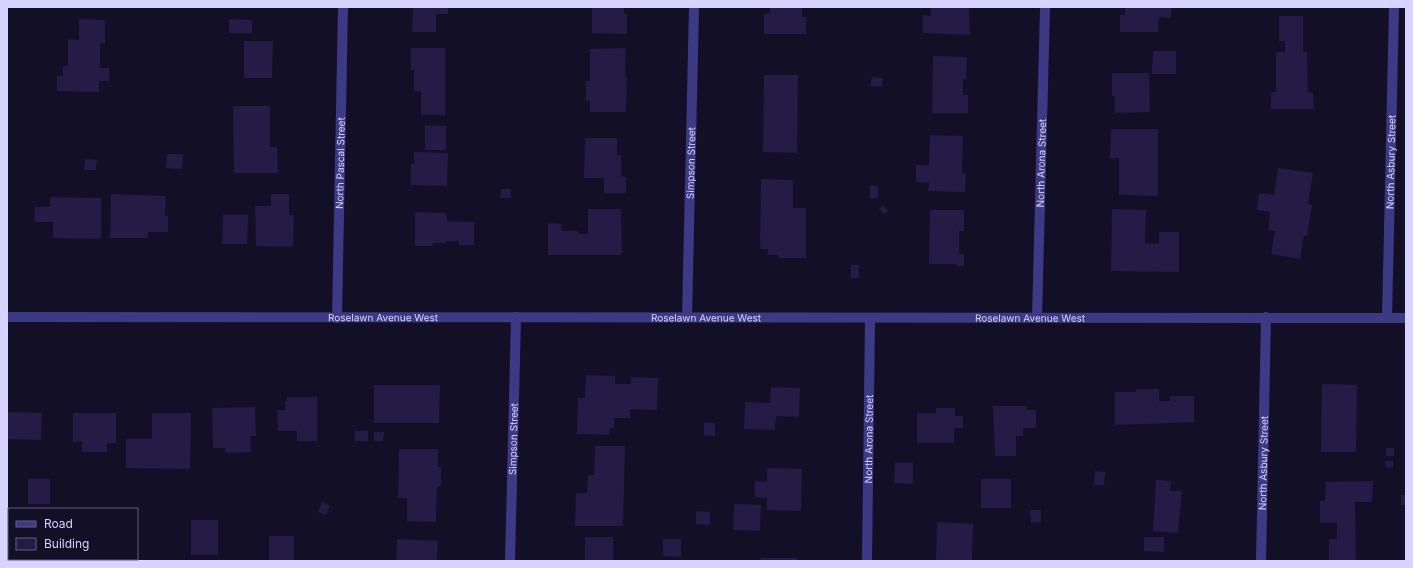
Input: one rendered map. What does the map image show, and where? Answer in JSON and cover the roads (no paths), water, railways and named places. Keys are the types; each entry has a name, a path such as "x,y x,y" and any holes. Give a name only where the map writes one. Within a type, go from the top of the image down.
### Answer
{"street":[{"name":"North Pascal Street","path":"337,318 343,7"},
{"name":"Simpson Street","path":"687,318 694,7"},
{"name":"North Arona Street","path":"1037,318 1045,7"},
{"name":"North Asbury Street","path":"1387,318 1394,7"},
{"name":"Roselawn Avenue West","path":"7,317 1406,318"},
{"name":"Simpson Street","path":"510,561 516,317"},
{"name":"North Arona Street","path":"867,561 870,318"},
{"name":"North Asbury Street","path":"1261,561 1266,318"}]}
